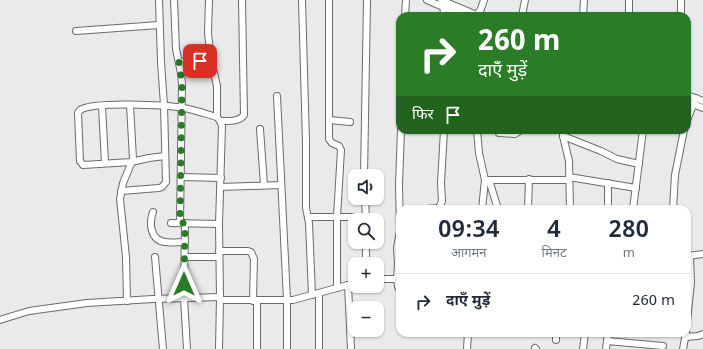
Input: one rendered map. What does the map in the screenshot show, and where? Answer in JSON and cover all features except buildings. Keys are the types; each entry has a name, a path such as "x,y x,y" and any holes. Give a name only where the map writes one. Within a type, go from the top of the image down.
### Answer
{"street":[{"path":"121,191 162,187 166,182 159,0"},
{"path":"174,0 176,49 182,84 181,177 182,223 185,242 184,298 187,349"},
{"path":"209,0 208,33 216,86 219,119 222,126 219,224 220,298 218,349"},
{"path":"165,156 131,162 83,165 80,161 78,113 80,110 85,108 102,106 164,105 182,108 219,119 237,120 242,118 244,115 242,0"},
{"path":"302,0 306,142 306,208 308,217 312,295"},
{"path":"329,0 328,84 330,141 339,146 341,150 337,217 337,288"},
{"path":"364,169 367,0"},
{"path":"405,12 406,0"},
{"path":"427,0 454,12"},
{"path":"441,0 469,12"},
{"path":"480,12 484,0"},
{"path":"523,12 525,0"},
{"path":"583,12 584,0"},
{"path":"629,12 630,0"},
{"path":"681,0 681,12"},
{"path":"444,8 444,12"},
{"path":"76,31 159,25"},
{"path":"179,62 211,60"},
{"path":"277,96 287,300 287,349"},
{"path":"692,102 703,101"},
{"path":"692,102 703,108"},
{"path":"127,300 126,257 120,199 126,173 133,154 130,105"},
{"path":"102,106 105,163"},
{"path":"330,120 350,122"},
{"path":"260,129 264,185"},
{"path":"399,205 401,134"},
{"path":"440,205 442,201 444,134"},
{"path":"477,134 479,153 496,205"},
{"path":"563,134 569,161 570,205"},
{"path":"565,134 617,159 639,164"},
{"path":"634,205 643,134"},
{"path":"673,205 675,175 683,134"},
{"path":"181,177 221,178"},
{"path":"528,205 529,179"},
{"path":"487,180 569,179 608,183 636,188"},
{"path":"483,205 487,180"},
{"path":"608,183 608,205"},
{"path":"220,187 281,185"},
{"path":"153,212 150,224 156,237 164,242 185,242"},
{"path":"308,217 348,218"},
{"path":"171,223 219,224"},
{"path":"184,257 248,251 251,252 254,259 257,349"},
{"path":"691,256 703,254"},
{"path":"155,257 163,349"},
{"path":"384,279 396,279"},
{"path":"0,320 29,311 52,307 127,300 159,298 220,298 255,301 287,300 348,285"},
{"path":"319,293 319,349"},
{"path":"348,293 351,349"},
{"path":"691,335 698,336 703,334"},
{"path":"467,349 468,337"},
{"path":"583,349 584,337"},
{"path":"606,349 608,337"},
{"path":"683,349 686,337"},
{"path":"607,341 662,346"}],"route":[{"path":"184,284 185,223 180,223 182,84 179,62 200,61"}]}
